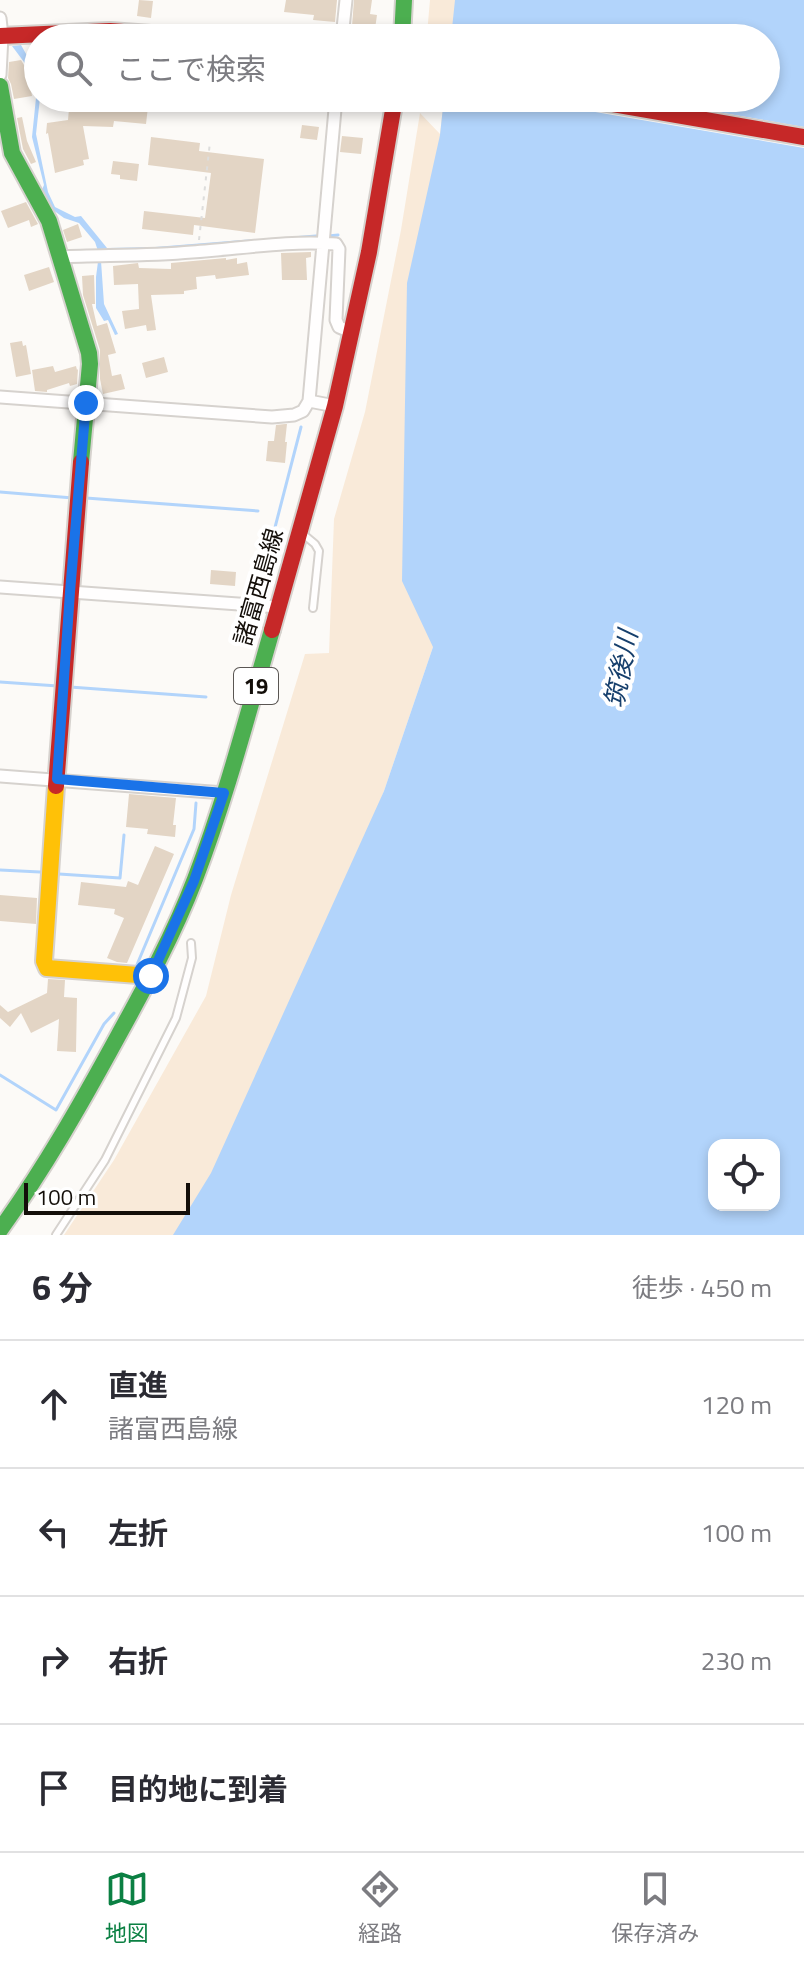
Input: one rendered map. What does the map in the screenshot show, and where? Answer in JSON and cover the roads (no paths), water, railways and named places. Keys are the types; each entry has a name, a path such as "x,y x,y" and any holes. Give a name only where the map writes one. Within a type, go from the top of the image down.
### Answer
{"main road":[{"path":"403,24 404,0"},
{"path":"1,36 24,35"},
{"path":"0,86 6,156 49,221 90,364 70,592 45,965 47,968 151,976"},
{"name":"諸富西島線","path":"0,1230 74,1117 151,976 194,881 224,793 335,406 369,252 393,112"},
{"path":"659,112 804,137"}],"street":[{"path":"343,24 346,0"},
{"path":"0,18 0,75"},
{"path":"0,397 272,417 303,411 309,401 335,112"},
{"path":"60,257 149,256 261,245 336,244 339,249 336,320 339,327 351,332"},
{"path":"309,401 335,406"},
{"path":"0,587 279,607"},
{"path":"0,776 224,793"}],"lane":[{"path":"300,531 319,551 313,608"},
{"path":"56,1235 105,1160 176,1018 192,958 191,943"}],"water":[{"name":"筑後川","path":"455,0 804,0 804,1235 173,1235 211,1173 384,791 433,647 402,581 407,283 442,112 780,112 780,24 452,24"},
{"path":"21,45 24,62 12,46"},
{"path":"35,112 38,112 36,134 48,192 55,207 75,217 81,216 107,248 256,241 101,261 104,304 118,334 115,335 108,320 104,321 96,308 99,254 95,242 79,223 53,210 41,192 44,185 32,137"}],"waterway":[{"path":"328,236 338,235"},
{"path":"292,238 316,236"},
{"path":"258,593 301,427"},
{"path":"0,492 73,498"},
{"path":"86,498 258,511"},
{"path":"0,682 58,686"},
{"path":"70,687 206,697"},
{"path":"136,967 194,829 196,803"},
{"path":"59,874 120,878 124,835"},
{"path":"0,870 40,872"},
{"path":"0,1075 56,1110 104,1024 114,1013"}]}
